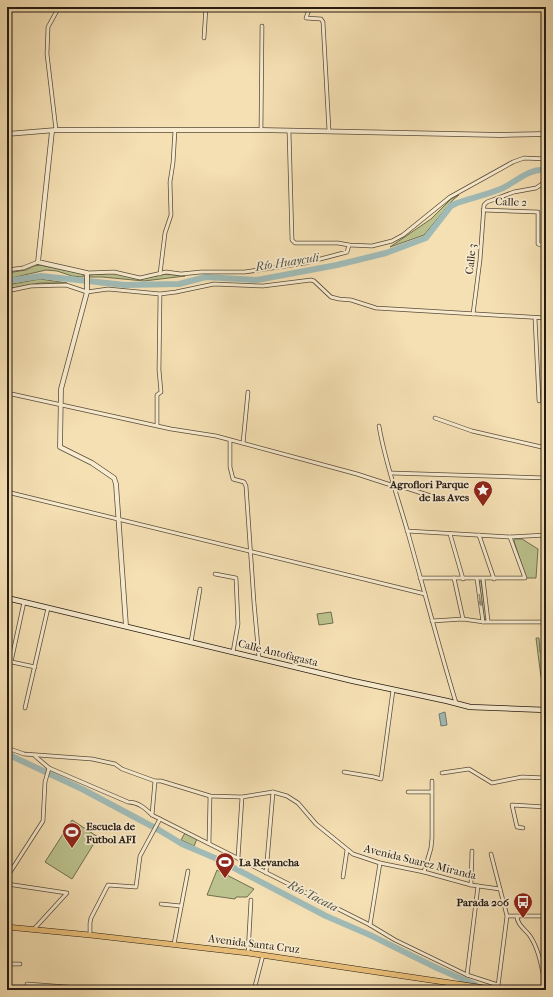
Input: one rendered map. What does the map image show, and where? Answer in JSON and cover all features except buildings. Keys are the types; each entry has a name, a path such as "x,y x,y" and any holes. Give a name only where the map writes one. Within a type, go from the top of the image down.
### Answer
{"main road":[{"name":"Calle Antofagasta","path":"7,598 470,707 546,710"},
{"name":"Avenida Santa Cruz","path":"7,927 248,953 475,987 498,988"}],"street":[{"path":"38,262 54,130 47,54 48,27 59,7"},
{"path":"204,38 206,7"},
{"path":"310,7 306,18 321,19 323,22 329,132"},
{"path":"261,130 262,26"},
{"path":"7,134 54,130 261,130 289,132 501,135 546,134"},
{"path":"160,274 165,233 171,215 170,182 175,130"},
{"path":"289,132 292,240 295,243 338,243 372,246 392,241 404,234 450,197 513,162 524,158 546,158"},
{"name":"Calle 3","path":"473,314 480,260 484,205 487,202 514,192 536,188 546,179"},
{"name":"Calle 2","path":"483,210 538,212 538,244 546,247"},
{"path":"7,270 22,268 38,262 87,274 114,272 140,278 166,272 182,274 202,272 245,272 305,264 347,252 349,245"},
{"path":"87,274 87,290 61,389 60,447 92,463 114,478 116,484 126,626"},
{"path":"7,291 31,286 66,285 87,290 108,289 160,294 214,284 263,286 311,280 331,297 351,300 376,308 546,318"},
{"path":"157,425 157,395 161,392 160,294"},
{"path":"535,318 539,402"},
{"path":"7,392 171,429 205,434 243,443 357,474 437,498"},
{"path":"243,443 248,392"},
{"path":"435,418 472,431 546,448"},
{"path":"379,426 381,441 456,703"},
{"path":"230,440 230,467 233,479 244,482 246,486 259,658"},
{"path":"391,473 546,478"},
{"path":"7,514 9,492 424,594"},
{"path":"407,531 510,537 546,535"},
{"path":"450,534 463,579"},
{"path":"479,535 494,579"},
{"path":"420,578 524,578 510,537"},
{"path":"215,574 236,578 238,624 233,652"},
{"path":"454,578 463,619"},
{"path":"477,579 483,622"},
{"path":"483,579 488,622"},
{"path":"191,642 200,589"},
{"path":"24,602 9,662 34,667"},
{"path":"25,708 48,608"},
{"path":"432,622 463,619 483,622 546,622"},
{"path":"344,772 381,779 394,690"},
{"name":"Avenida Suarez Miranda","path":"8,749 35,756 92,759 115,764 122,769 155,781 161,781 210,796 242,797 273,792 287,796 298,803 316,824 347,850 359,856 380,863 424,872 471,885 500,889"},
{"path":"35,756 49,768 128,802 133,802 144,807 152,815 395,940 467,975 498,988 507,916 491,854"},
{"path":"7,877 43,821 45,782 49,768"},
{"path":"442,773 469,769 492,783 522,777 546,778"},
{"path":"152,815 155,781"},
{"path":"424,872 431,848 432,781"},
{"path":"266,873 273,792"},
{"path":"408,792 432,792"},
{"path":"209,843 210,796"},
{"path":"238,858 242,797"},
{"path":"523,828 517,828 512,805 546,807"},
{"path":"90,935 91,918 108,885 136,887 140,856 160,819"},
{"path":"343,877 347,850"},
{"path":"471,885 472,851"},
{"path":"370,926 380,863"},
{"path":"174,944 188,871"},
{"path":"7,884 67,893 34,929"},
{"path":"467,975 478,886"},
{"path":"248,953 251,900"},
{"path":"161,904 181,906"},
{"path":"507,916 546,916"},
{"path":"516,916 517,921 529,935 537,948 546,988"},
{"path":"254,990 263,955"},
{"path":"7,964 20,964"},
{"path":"26,984 106,990"}],"green space":[{"path":"459,195 453,200 424,235 390,247 431,219 451,199"},
{"path":"40,265 84,274 83,277 72,276 57,271 46,270 7,279 7,273 26,270"},
{"path":"114,273 141,279 166,274 185,276 144,281 89,277 89,275"},
{"path":"40,279 67,283 40,283 7,289 7,285"},
{"path":"515,539 522,539 538,549 536,578 526,578 514,541"},
{"path":"481,581 487,619 484,620 479,582"},
{"path":"331,612 333,623 319,625 317,614"},
{"path":"536,638 539,638 540,652 546,653 546,678 541,677"},
{"name":"Escuela de Futbol AFI","path":"72,820 98,837 72,879 45,862"},
{"path":"185,833 197,839 194,846 181,840"},
{"name":"La Revancha","path":"217,870 254,889 247,897 236,897 235,899 207,895"}],"water":[{"path":"445,712 447,725 441,726 439,714"}],"waterway":[{"name":"Río Huayculi","path":"7,281 41,276 125,285 179,284 206,277 257,280 337,265 386,253 426,238 451,206 503,188 534,171 546,170"},
{"name":"Río Tacata","path":"7,754 82,789 182,844 215,858 326,916 476,985 480,990"}],"place":[{"name":"Agroflori Parque de las Aves","path":"483,507"},
{"name":"Escuela de Futbol AFI","path":"72,849"},
{"name":"La Revancha","path":"225,879"},
{"name":"Parada 206","path":"523,919"}]}
